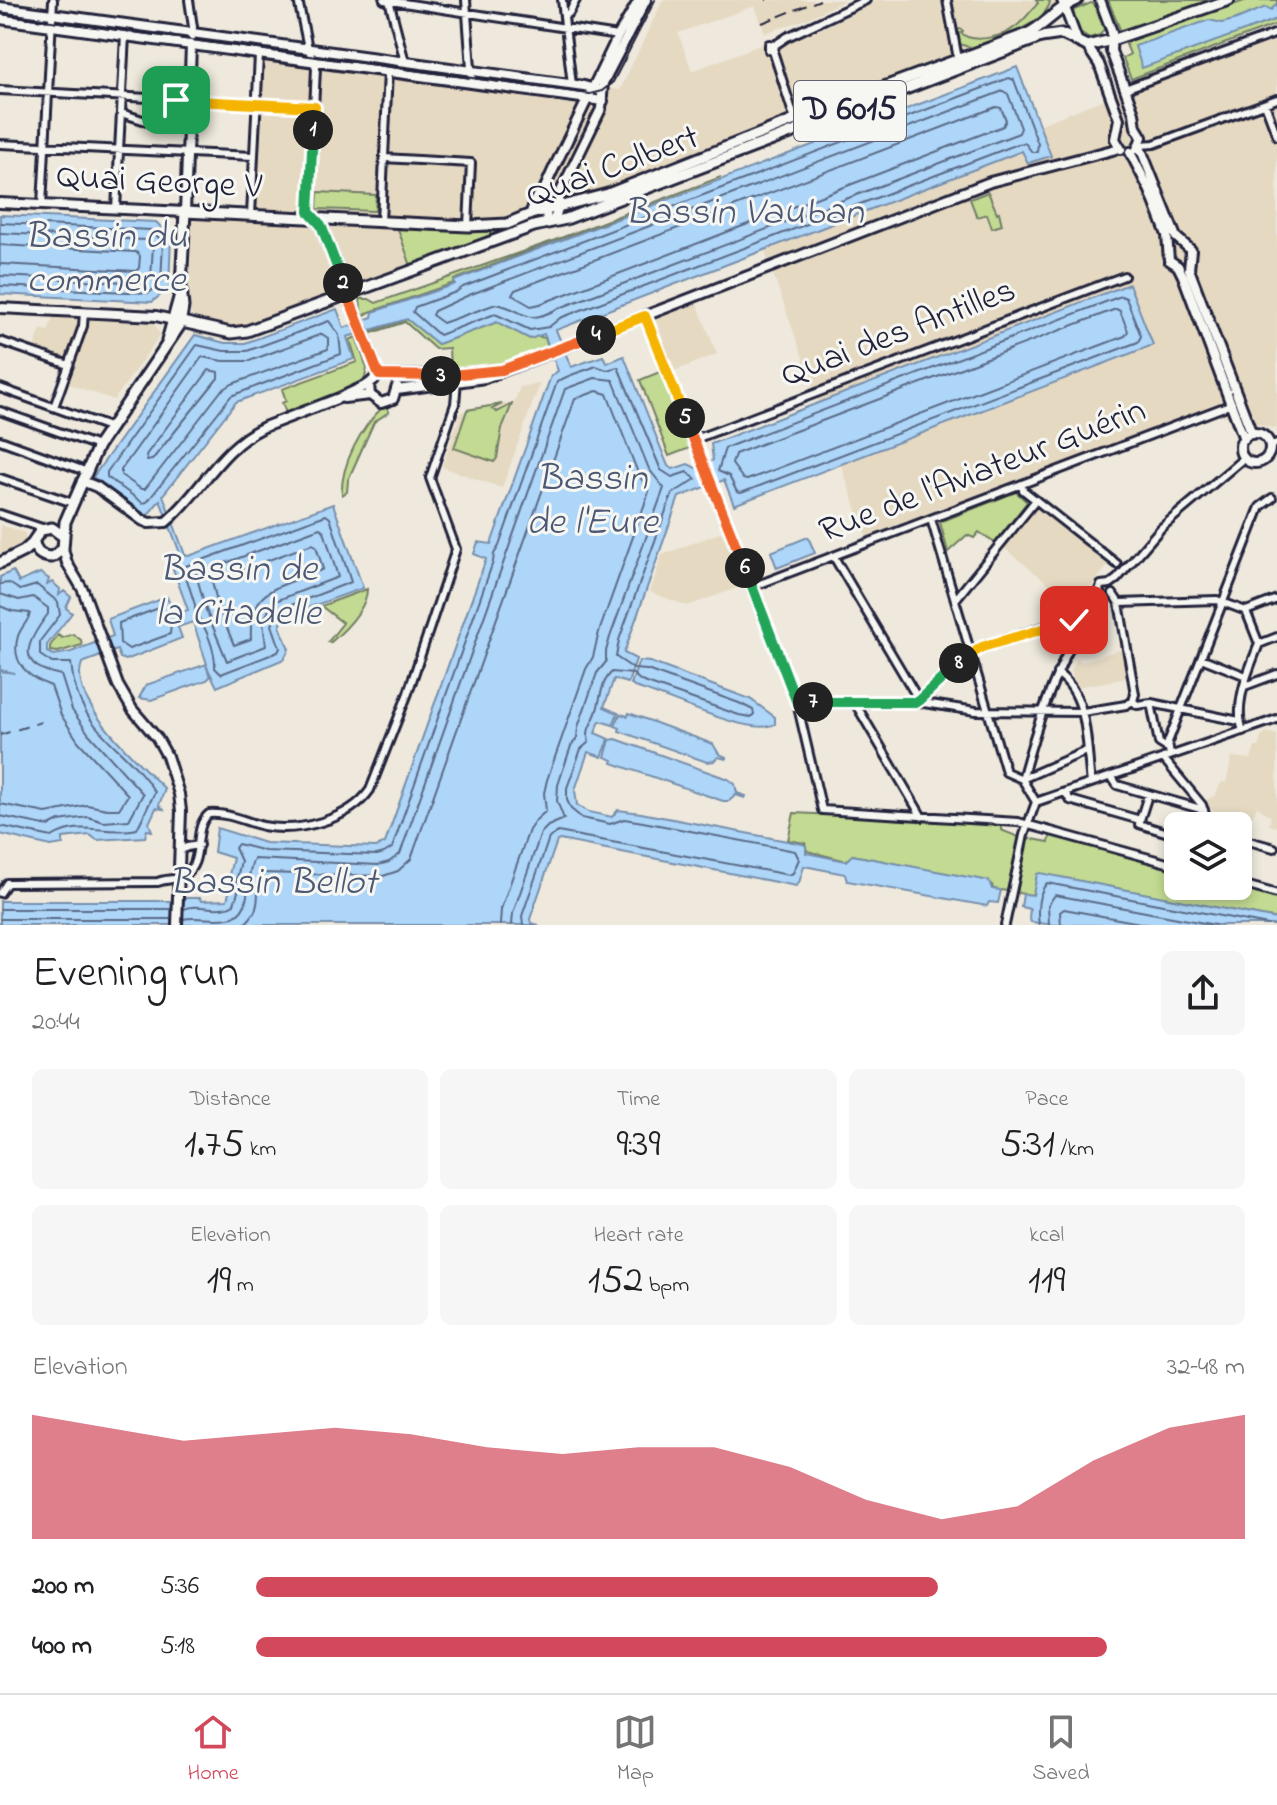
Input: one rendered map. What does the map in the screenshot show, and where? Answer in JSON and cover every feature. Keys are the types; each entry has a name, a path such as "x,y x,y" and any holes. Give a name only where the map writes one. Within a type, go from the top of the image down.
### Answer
{"main road":[{"path":"544,190 545,210 550,223 557,215 561,191 603,101 598,89 618,36 639,0"},
{"path":"531,214 584,98 603,83 646,0"},
{"name":"D 6015","path":"1063,3 1077,0"},
{"path":"1100,0 1112,40 1111,51 1136,127 1141,133 1140,146 1176,237 1191,250 1189,269 1248,437"},
{"path":"1087,46 1229,0"},
{"path":"1063,3 1077,40 1087,46 1099,64 1119,119 1117,134 1120,148"},
{"name":"Quai Colbert","path":"381,222 468,226 507,224 531,214 608,194 795,120 1027,34 1043,24 1063,3"},
{"path":"0,7 598,89"},
{"path":"0,19 603,101"},
{"name":"Quai Colbert","path":"177,321 238,333 550,223 1050,34 1062,34 1077,40"},
{"path":"177,925 180,799 167,756 157,738 123,695 78,578 67,563 59,532 98,446 165,346 177,321 185,212 191,45"},
{"path":"1100,151 1126,125 1136,127"},
{"name":"D 6015","path":"736,143 753,148"},
{"path":"1130,152 1140,146"},
{"path":"397,390 502,370 990,182 1120,148 1130,152 1150,191 1170,247 1169,260 1178,266 1248,437"},
{"path":"561,191 576,202"},
{"name":"Quai George V","path":"0,203 381,222"},
{"path":"315,219 321,225 379,375"},
{"path":"1170,247 1182,243"},
{"path":"1178,266 1190,260"},
{"path":"0,308 154,315 177,321"},
{"path":"84,476 142,520 149,523 169,519 203,478 251,433 339,398 369,384 379,375 457,378"},
{"path":"369,384 370,395 376,402 385,403 393,399 397,390 396,382 390,376"},
{"path":"339,398 370,395"},
{"path":"1264,436 1274,444 1262,462 1252,463 1244,458 1240,449 1248,437 1264,436"},
{"path":"0,563 36,543 44,529 59,532"},
{"path":"36,543 42,556 67,563"},
{"path":"52,557 63,549"}],"street":[{"path":"42,205 53,0"},
{"path":"189,0 191,45"},
{"path":"298,0 308,48 316,68 309,212 315,219"},
{"path":"405,62 387,0 618,36"},
{"path":"466,0 472,82"},
{"path":"562,0 572,85"},
{"path":"564,15 569,13 576,0"},
{"path":"780,138 793,128 795,120 774,48 787,37 866,0"},
{"path":"947,0 958,60 953,72"},
{"path":"1125,89 1277,33"},
{"path":"116,209 125,35"},
{"path":"251,215 259,55"},
{"path":"958,60 969,66"},
{"path":"381,222 388,71"},
{"path":"0,90 315,107"},
{"path":"1140,146 1154,144 1277,99"},
{"path":"1265,104 1277,136"},
{"path":"121,113 152,123"},
{"path":"0,144 253,156"},
{"path":"384,158 471,163 468,226"},
{"name":"Quai des Antilles","path":"693,440 1124,276"},
{"path":"54,407 83,326 84,312"},
{"path":"645,316 797,703 822,810 1027,824 1164,862"},
{"path":"0,341 69,365"},
{"path":"0,876 7,883 158,882 184,876 191,867 199,845 202,821 209,814 268,827 307,824 347,812 364,800 408,693 456,549 430,478 455,404 457,378"},
{"path":"0,388 109,427"},
{"name":"Rue de l'Aviateur Guérin","path":"752,587 1232,404"},
{"path":"0,411 98,446"},
{"path":"0,440 84,476"},
{"path":"1101,595 1101,585 1110,584 1161,528 1244,458"},
{"path":"0,478 73,503"},
{"path":"1022,485 1023,490 1117,564"},
{"path":"1204,810 1166,757 1167,748 1260,507 1272,498"},
{"path":"955,600 1036,500"},
{"path":"0,523 2,514 44,529"},
{"path":"931,519 1006,772 1022,779 1036,802"},
{"path":"31,526 36,543"},
{"path":"834,557 917,702"},
{"path":"797,703 917,702 988,711 1041,712 1083,712 1126,705 1133,701 1135,694 1119,603 1110,584"},
{"path":"1101,595 1107,597 1113,594"},
{"path":"1022,779 1041,712 1057,673 1083,622 1101,595"},
{"path":"1119,603 1222,601 1246,611 1277,599"},
{"path":"1243,731 1239,721 1246,676 1259,644 1246,611"},
{"path":"917,702 971,653 982,647 1065,620 1083,622"},
{"path":"1259,644 1277,637"},
{"path":"1201,658 1246,676"},
{"path":"1057,673 1070,682 1083,712 1091,783"},
{"path":"1245,686 1277,674"},
{"path":"1133,701 1137,705 1151,703 1239,721"},
{"path":"855,703 922,817"},
{"path":"1151,703 1159,743 1167,748"},
{"path":"1036,802 1274,723"},
{"path":"1022,779 1086,751"},
{"path":"1111,776 1117,785 1204,810"},
{"path":"1066,794 1072,801 1164,831"},
{"path":"1140,822 1148,795"},
{"path":"1005,925 1024,835 1036,802"},
{"path":"1252,842 1274,848"},
{"path":"179,851 199,845"},
{"path":"178,864 191,867"},
{"path":"0,893 7,883"},
{"path":"1252,887 1277,894"}],"shaded area":[{"path":"663,0 845,0 807,19 765,33 755,6 678,33 692,71 763,44 817,31 876,0 1059,0 1057,16 753,131 531,223 243,329 196,321 189,310 192,219 254,218 262,41 620,90"},
{"path":"1277,31 1277,429 1214,413 870,547 762,243 1041,124"},
{"path":"697,303 717,354 672,372 655,319"},
{"path":"53,318 77,319 77,331 64,361 33,350 41,329 48,331"},
{"path":"89,320 154,323 160,335 114,400 66,383"},
{"path":"540,383 502,488 442,467 461,412 505,403 506,406 514,403 520,387"},
{"path":"1036,508 1108,565 1077,606 1004,548"},
{"path":"1,525 25,533 25,543 0,554"},
{"path":"722,532 743,586 687,606 650,592 662,555"},
{"path":"1122,649 1127,678 1077,687 1071,671 1077,659 1082,662"},
{"path":"1267,732 1277,735 1277,827 1269,825 1271,817 1257,807 1252,816 1252,812 1218,812 1210,809 1205,801 1215,795 1222,782 1226,783 1232,757 1251,759 1261,737"}],"green space":[{"path":"1036,0 1050,2 1046,11 1028,25 971,48 960,44 957,30 973,38 1003,34 1024,19 1038,3"},
{"path":"1108,0 1218,0 1121,32"},
{"path":"1247,0 1277,0 1277,24 1131,79 1123,58 1130,54 1125,42"},
{"path":"1091,3 1104,29 1100,35 1089,38 1080,32 1073,13"},
{"path":"66,18 179,33 178,41 65,26"},
{"path":"320,52 460,71 459,79 318,60"},
{"path":"484,74 582,87 577,95 483,82"},
{"path":"721,177 362,317 360,299 376,303"},
{"path":"318,192 376,195 375,211 317,209"},
{"path":"988,192 1002,225 992,228 987,214 977,217 970,199"},
{"path":"528,221 530,225 411,266 398,229 490,232"},
{"path":"407,319 438,344 497,322 530,339 537,336 545,338 548,347 497,366 450,370 449,348 435,349 405,322 368,332"},
{"path":"356,337 367,368 364,382 286,413 282,389 357,362 350,340"},
{"path":"662,371 690,448 669,456 640,380"},
{"path":"502,404 492,409 497,412 512,404 502,428 494,462 454,448 467,410"},
{"path":"383,407 388,408 389,412 374,422 348,480 347,492 342,495 345,471 354,447"},
{"path":"1016,492 1027,502 995,543 979,532 974,538 967,535 948,552 940,522"},
{"path":"367,589 354,619 328,642 343,623 321,606"},
{"path":"73,634 82,645 58,652 50,651 58,635 62,638"},
{"path":"794,813 1001,823 1001,830 1019,837 1007,891 993,889 992,885 983,881 853,855 847,861 807,851 805,843 788,840"},
{"path":"1051,833 1164,865 1164,897 1042,874 1032,895 1017,893 1027,838 1049,842"},
{"path":"1252,890 1277,898 1277,919 1178,900 1252,900"}],"water":[{"path":"1277,3 1277,19 1142,68 1135,46 1209,20 1222,23 1266,7 1271,10"},
{"path":"1017,67 1051,156 1028,163 1022,151 556,330 571,367 603,356 607,363 624,356 668,466 673,469 688,464 696,468 713,460 711,444 1129,284 1153,345 734,505 724,480 679,497 624,653 636,659 628,683 614,679 604,707 618,713 613,725 600,721 595,733 609,739 602,757 588,752 575,790 577,805 589,812 612,817 618,810 641,813 803,844 806,853 846,861 852,855 989,881 992,889 1001,890 998,903 989,902 987,906 847,881 845,874 804,866 796,886 560,840 557,841 530,919 531,923 539,925 0,925 0,901 227,900 230,889 226,888 233,858 214,852 217,828 265,843 377,847 385,843 486,559 474,554 478,542 491,544 551,376 558,371 544,334 530,339 497,322 438,344 407,319 347,337 354,359 236,402 163,495 185,555 333,504 363,588 285,616 280,626 289,649 284,659 217,687 206,665 210,677 207,680 151,700 139,698 146,685 207,664 193,622 178,627 182,638 126,660 120,658 117,650 82,663 80,678 85,695 108,730 165,789 159,805 163,809 156,808 149,823 152,831 147,830 145,837 97,840 90,835 63,838 63,844 51,846 0,834 0,671 15,673 0,670 0,577 13,571 19,582 40,573 49,579 47,585 52,582 60,589 59,595 64,591 71,597 66,608 72,613 47,645 47,652 54,655 113,636 108,619 167,597 174,615 188,610 171,563 180,560 181,556 160,500 147,516 93,477 195,335 225,343 245,343 337,309 344,328 372,317 373,312 455,284 454,281"},
{"name":"Bassin du commerce","path":"0,215 156,222 171,237 169,288 152,302 0,294"},
{"path":"808,537 815,553 777,568 771,552"},
{"path":"639,661 650,662 750,699 775,717 775,724 763,727 727,720 634,687 631,684"},
{"path":"629,713 713,744 726,759 718,757 707,762 619,731 620,728 615,726 620,714 628,716"},
{"path":"616,739 728,779 735,784 737,793 746,796 736,795 729,801 723,801 612,763 613,760 605,757 610,740"},
{"path":"1037,874 1277,919 1277,925 1054,925 1031,922 1030,909 1021,907 1023,894 1033,895"}],"ferry route":[{"path":"0,735 41,722"}],"tram line":[{"path":"0,14 590,94 602,91 613,82 655,0"}],"railway":[{"path":"762,23 820,0"}],"route":[{"path":"176,100 315,107 309,212 321,225 379,375 403,377 502,370 645,316 797,703 917,702 971,653 982,647 1065,620 1074,620"}],"water label":[{"name":"Bassin Vauban","path":"744,214"},
{"name":"Bassin de l'Eure","path":"592,502"},
{"name":"Bassin de la Citadelle","path":"238,593"},
{"name":"Bassin Bellot","path":"273,884"}]}
